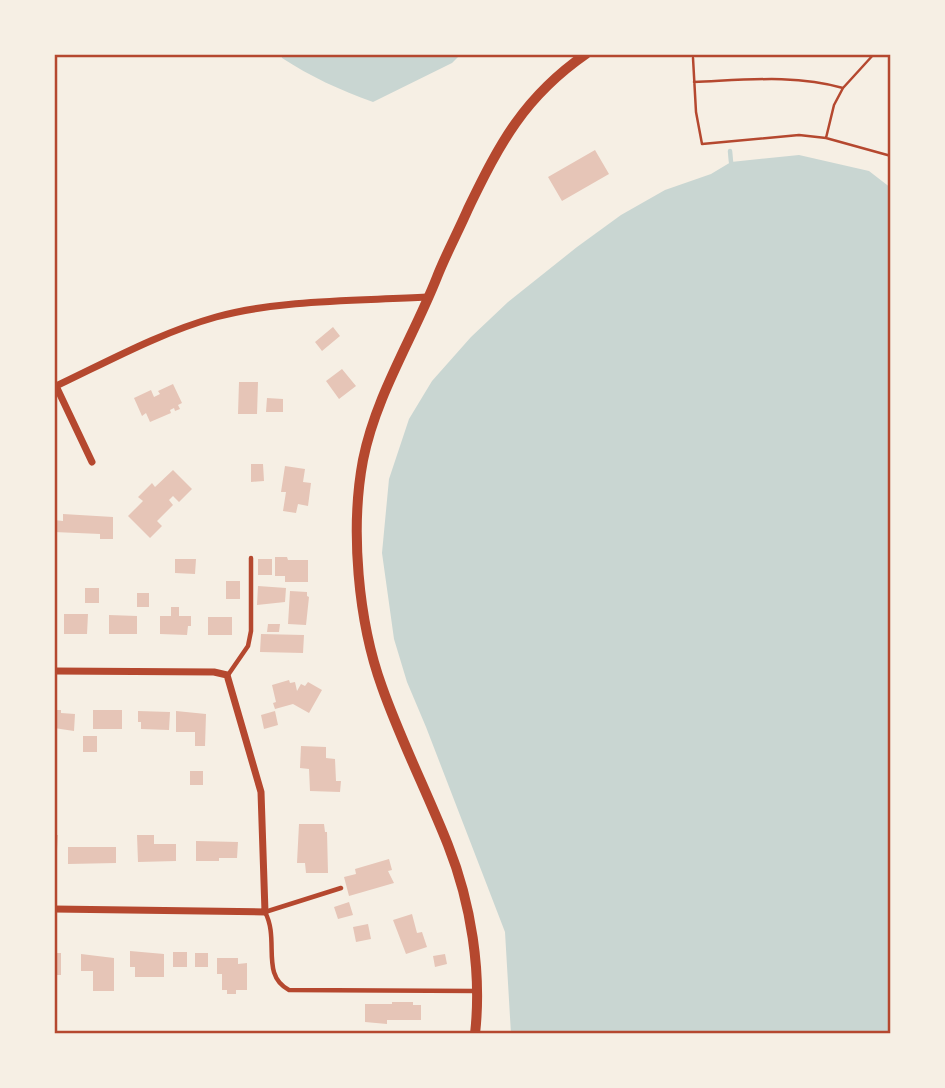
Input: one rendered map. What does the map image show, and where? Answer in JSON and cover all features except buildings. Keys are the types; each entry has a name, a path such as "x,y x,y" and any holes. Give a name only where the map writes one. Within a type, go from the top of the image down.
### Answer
{"street":[{"path":"475,1034 476,991 470,926 461,886 449,846 381,686 370,647 361,586 358,531 363,461 372,425 427,297 489,166 516,119 538,93 586,54"},
{"path":"92,462 55,386 182,328 217,317 254,309 293,305 427,297"},
{"path":"54,671 214,671 227,675 261,792 265,912 54,909"}],"lane":[{"path":"227,675 248,646 251,558"},
{"path":"341,888 265,912 271,924 274,977 280,985 289,990 476,991"}],"path":[{"path":"826,138 834,104 843,89 874,54"},
{"path":"693,58 696,112 702,144 799,135 826,138 891,156"},
{"path":"694,82 785,79 824,83 843,89"}],"shaded area":[{"path":"281,54 461,54 452,63 373,102 315,77 282,58"},
{"path":"799,155 869,171 891,188 891,1034 511,1034 505,932 407,682 394,639 382,553 389,479 409,419 432,381 471,337 508,302 577,247 621,215 665,190 711,174 731,162"}],"waterway":[{"path":"730,151 731,162"}]}
